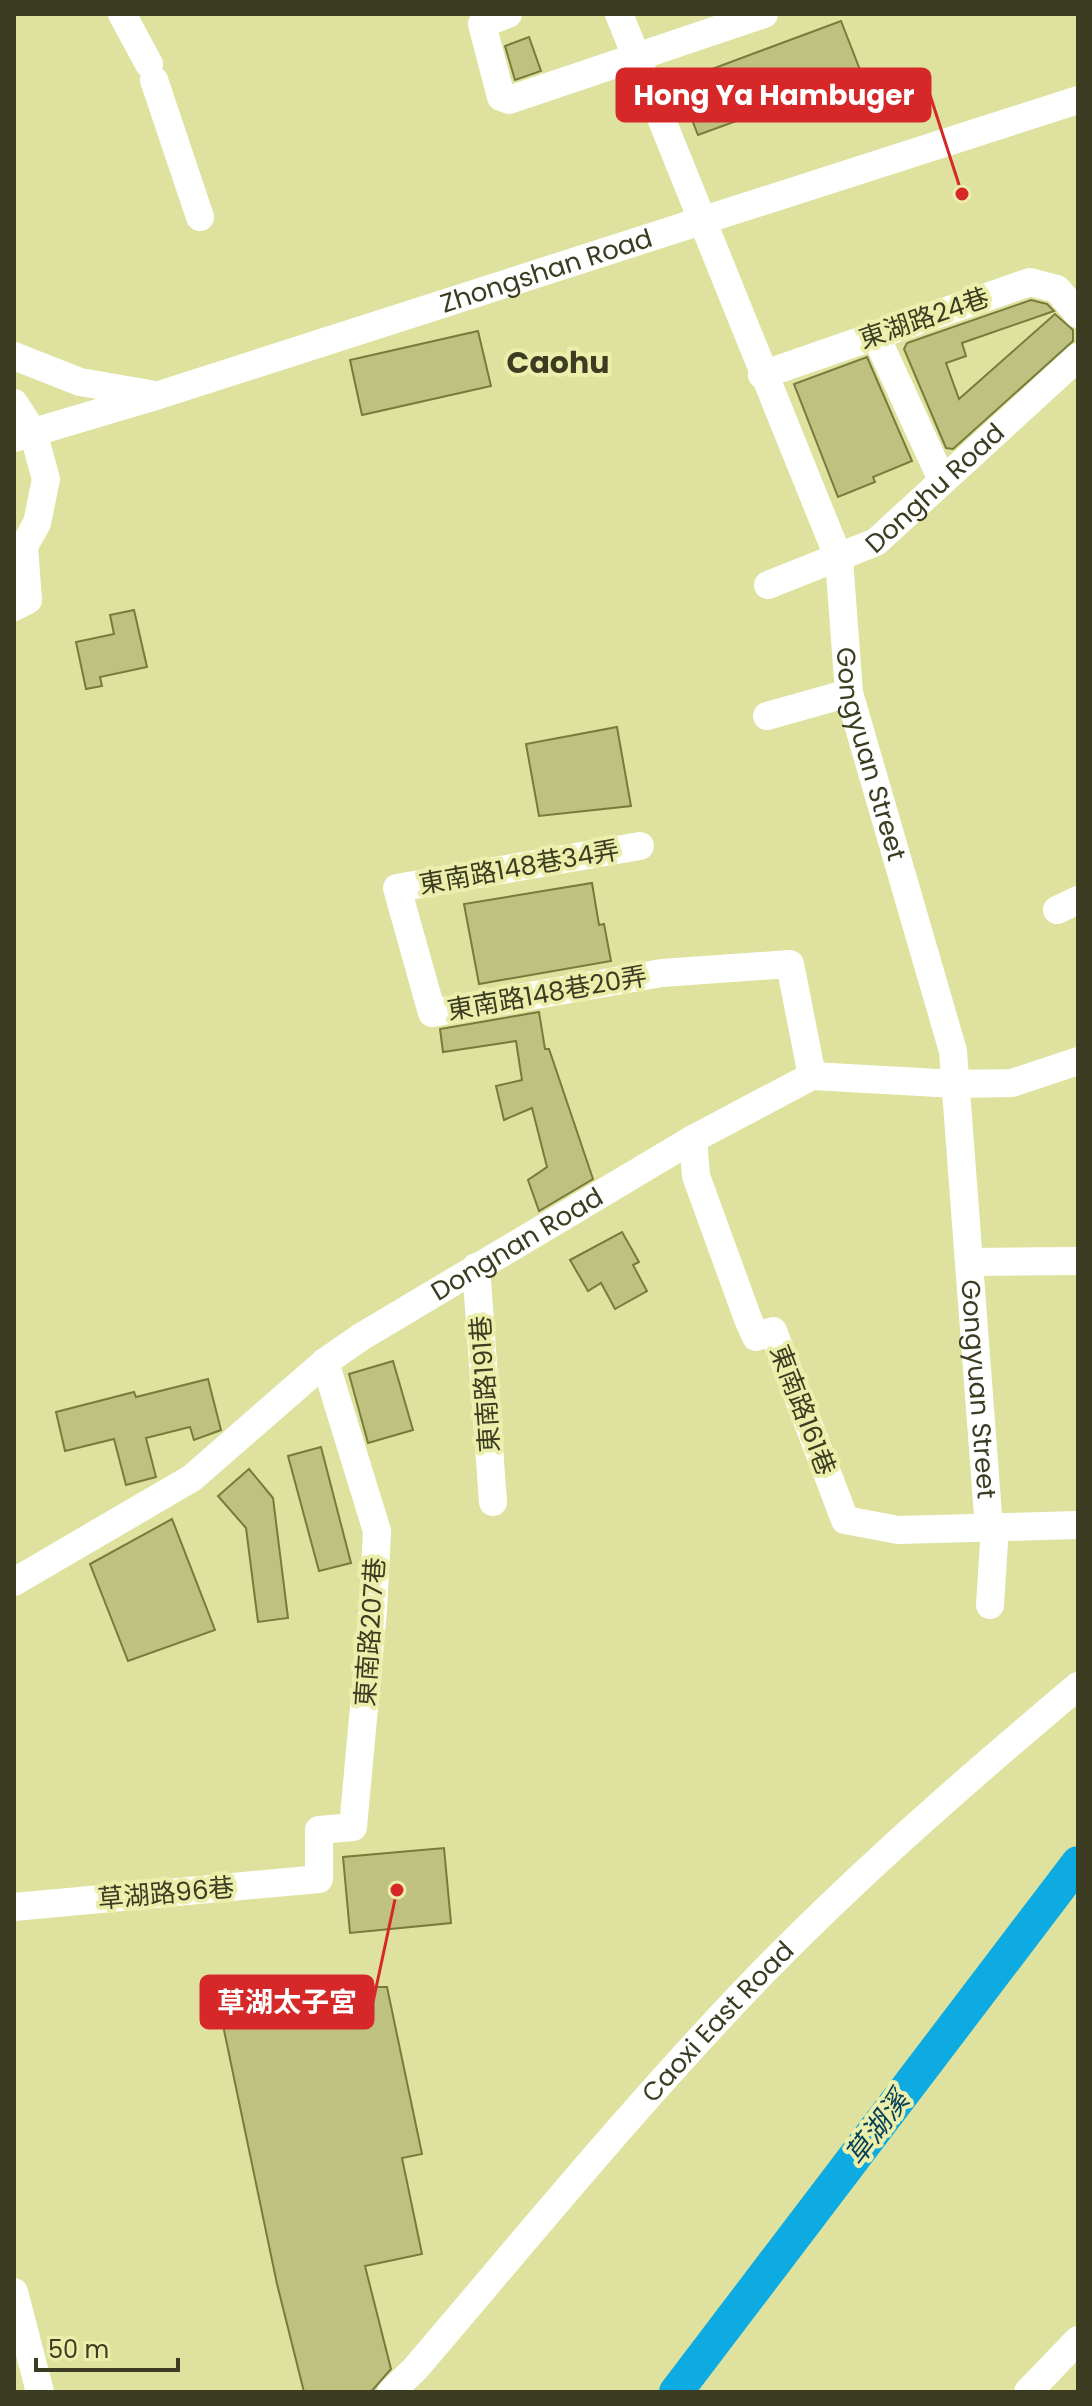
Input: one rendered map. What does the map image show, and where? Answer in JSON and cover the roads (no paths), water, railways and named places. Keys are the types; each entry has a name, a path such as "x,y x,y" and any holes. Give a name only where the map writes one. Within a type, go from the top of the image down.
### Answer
{"street":[{"path":"122,14 152,72 200,217"},
{"path":"508,14 482,24 501,97 509,100 639,59 764,14"},
{"name":"Gongyuan Street","path":"619,14 704,220 762,375 839,559 849,693 953,1051 992,1528 990,1605"},
{"name":"Zhongshan Road","path":"23,435 159,395 1078,100"},
{"name":"東湖路24巷","path":"762,375 1030,282 1057,289 1078,314"},
{"path":"875,334 942,480"},
{"path":"14,356 80,382 159,395"},
{"name":"Donghu Road","path":"768,585 876,542 1078,357"},
{"path":"14,403 23,435 46,479 37,523 24,546 28,600 14,607"},
{"path":"767,716 849,693"},
{"name":"東南路148巷34弄","path":"397,888 640,846"},
{"name":"東南路148巷20弄","path":"397,888 432,1013 662,973 790,964 812,1076"},
{"path":"812,1076 956,1084 1012,1083 1078,1061"},
{"name":"Dongnan Road","path":"14,1582 192,1478 325,1362 476,1267 693,1139 812,1076"},
{"name":"東南路161巷","path":"693,1139 696,1176 748,1319 756,1337 773,1331 845,1520 898,1530 992,1528"},
{"path":"970,1262 1078,1261"},
{"name":"東南路191巷","path":"476,1267 493,1502"},
{"name":"東南路207巷","path":"319,1879 319,1830 353,1827 377,1531 325,1362"},
{"path":"992,1528 1078,1525"},
{"name":"Caoxi East Road","path":"391,2392 415,2369 715,2023 847,1893 989,1761 1078,1686"},
{"name":"草湖路96巷","path":"14,1907 319,1879"},
{"path":"14,2292 40,2392"},
{"path":"1028,2392 1078,2340"}],"waterway":[{"name":"草湖溪","path":"676,2392 1078,1863"}],"place":[{"name":"Hong Ya Hambuger","path":"962,194"},
{"name":"草湖太子宮","path":"397,1890"}],"district":[{"name":"Caohu","path":"558,362"}]}
